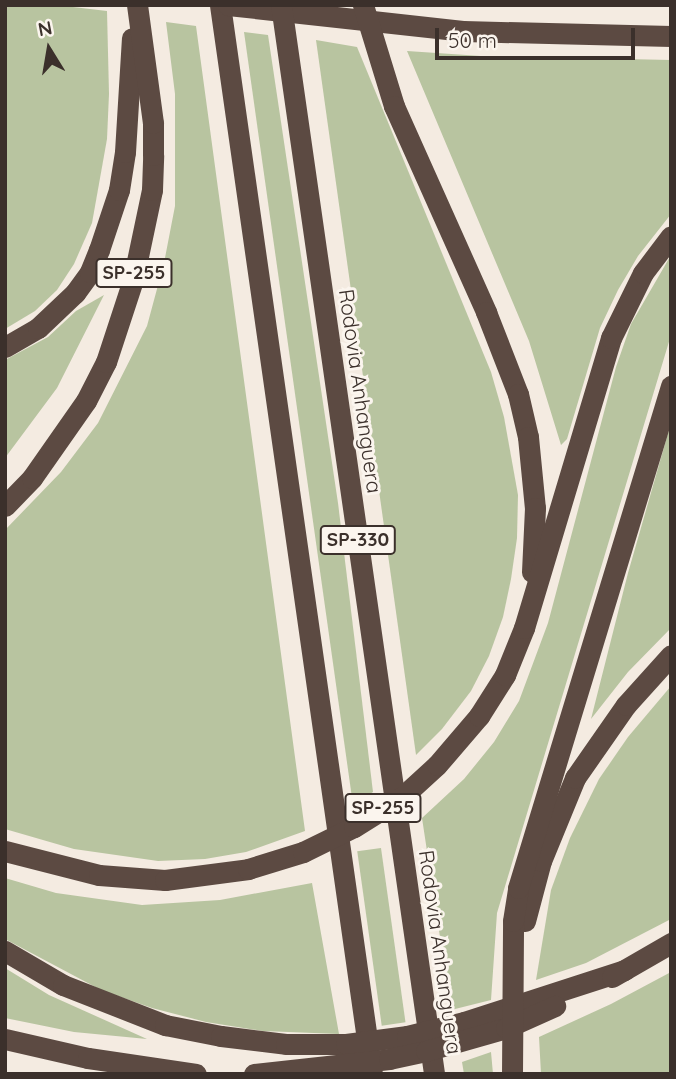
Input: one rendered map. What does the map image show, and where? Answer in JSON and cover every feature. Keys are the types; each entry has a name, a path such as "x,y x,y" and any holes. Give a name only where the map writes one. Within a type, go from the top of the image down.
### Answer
{"highway":[{"path":"5,347 38,328 75,293 90,272 104,237 119,190 125,152 132,5"},
{"name":"SP-255","path":"5,506 32,478 86,401 106,362 133,280 152,190 153,155 153,123 137,5"},
{"name":"SP-330","path":"220,5 372,1074"},
{"path":"228,5 463,31 671,36"},
{"name":"Rodovia Anhanguera","path":"281,5 434,1074"},
{"path":"363,5 394,106 486,312 518,394 528,437 535,508 527,619"},
{"path":"527,619 611,338 643,273 671,236"},
{"path":"512,1074 513,921 518,888 671,386"},
{"name":"SP-255","path":"5,850 99,875 165,880 220,874 276,862 328,841 402,797 437,765 479,716 505,675 527,619"},
{"path":"513,974 541,861 576,778 626,705 671,655"},
{"path":"254,1074 388,1059 506,1028 581,995 671,943"},
{"path":"5,951 63,985 165,1025 286,1044 346,1044 407,1036 464,1022 625,970"},
{"path":"5,1039 88,1058 196,1074"}],"green space":[{"path":"5,5 56,5 107,11 109,94 107,139 92,223 74,264 57,290 35,311 5,329"},
{"path":"166,22 196,26 305,831 246,852 205,859 158,861 74,849 5,829 5,530 61,472 98,423 147,326 164,263 175,206 175,94"},
{"path":"244,32 268,35 338,503 373,792 353,805"},
{"path":"316,40 357,47 491,372 504,417 518,495 517,538 511,579 503,617 489,656 471,691 442,729 416,755"},
{"path":"407,51 481,56 671,60 671,214 638,256 618,290 600,328 567,439 561,445 529,341"},
{"path":"671,255 671,335 497,913 491,1000 451,1010 422,818 464,779 494,742 519,701 548,623 616,367 631,324"},
{"path":"104,295 57,388 5,458 5,360 48,337 76,311"},
{"path":"671,423 671,628 628,672 591,719 628,573"},
{"path":"671,686 671,919 586,963 536,980 551,890 570,838 599,779 628,737"},
{"path":"381,848 405,1022 382,1026 357,851"},
{"path":"5,878 56,893 142,905 220,900 312,883 339,1034 263,1031 206,1022 152,1008 101,990 5,939"},
{"path":"5,968 49,995 147,1039 74,1032 5,1018"},
{"path":"671,972 671,1074 541,1074 539,1037 611,1004"},
{"path":"491,1052 493,1074 464,1074 462,1062"}]}
